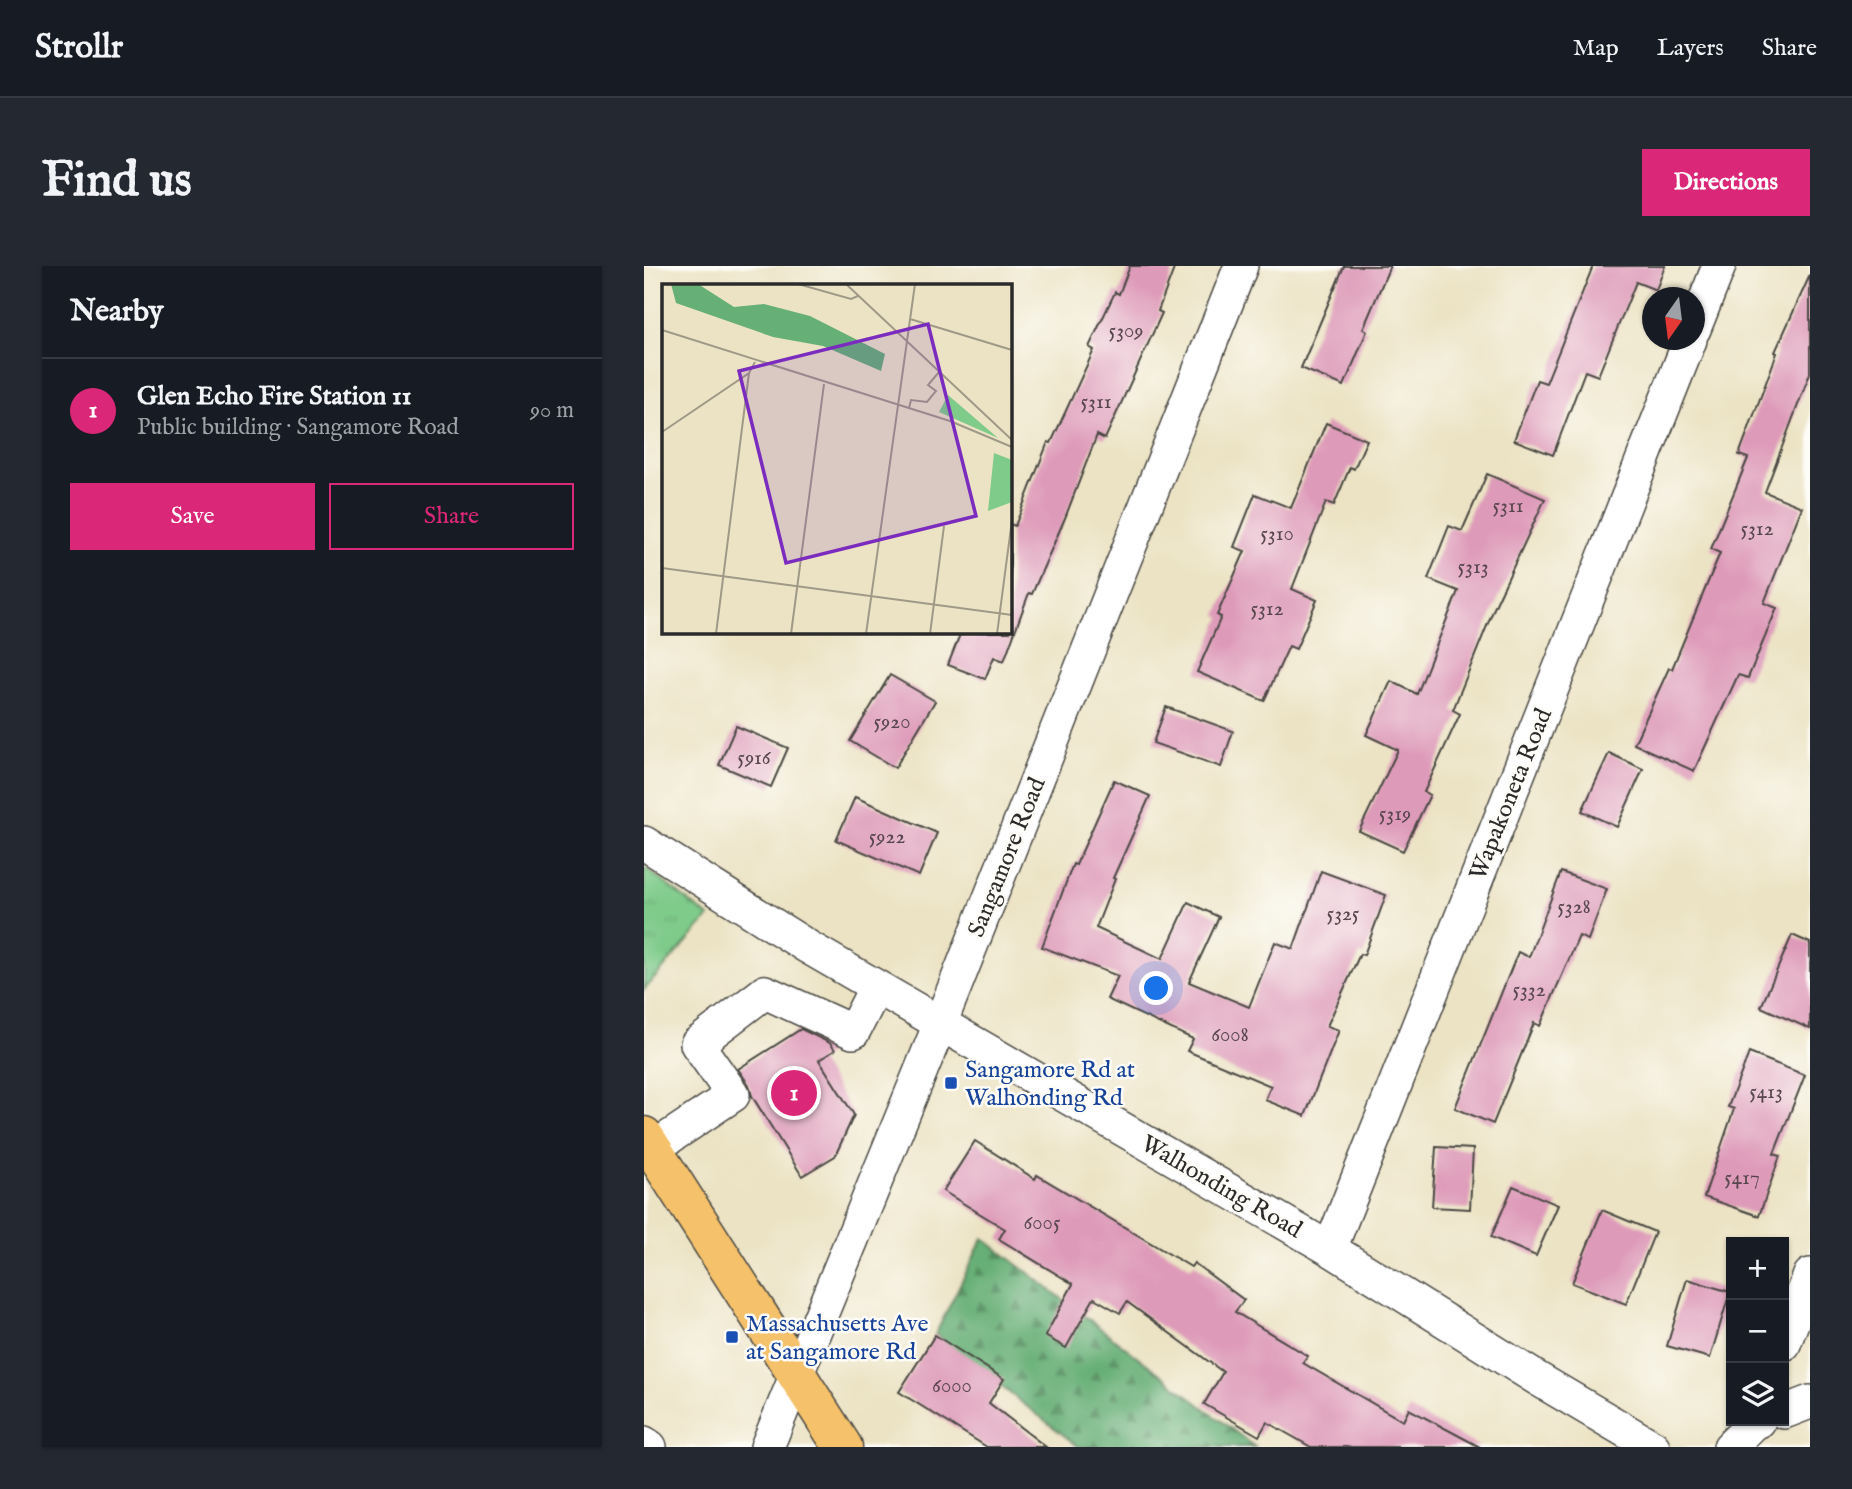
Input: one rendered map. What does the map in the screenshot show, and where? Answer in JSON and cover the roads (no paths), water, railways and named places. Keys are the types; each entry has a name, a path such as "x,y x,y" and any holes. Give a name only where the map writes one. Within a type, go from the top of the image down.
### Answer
{"main road":[{"path":"648,1142 843,1447"}],"street":[{"name":"Sangamore Road","path":"766,1447 940,1024 1241,266"},
{"path":"1705,303 1719,266"},
{"name":"Wapakoneta Road","path":"1330,1249 1686,350"},
{"name":"Walhonding Road","path":"644,844 876,987 1330,1249 1538,1379 1653,1447"},
{"path":"648,1142 733,1095 697,1044 765,992 853,1032 876,987"},
{"path":"1789,1331 1810,1275"},
{"path":"1789,1410 1810,1402"},
{"path":"1730,1447 1755,1426"},
{"path":"644,1443 650,1447"}],"place":[{"name":"Sangamore Rd at Walhonding Rd","path":"951,1083"},
{"name":"Glen Echo Fire Station 11","path":"794,1093"},
{"name":"Massachusetts Ave at Sangamore Rd","path":"732,1337"}]}
